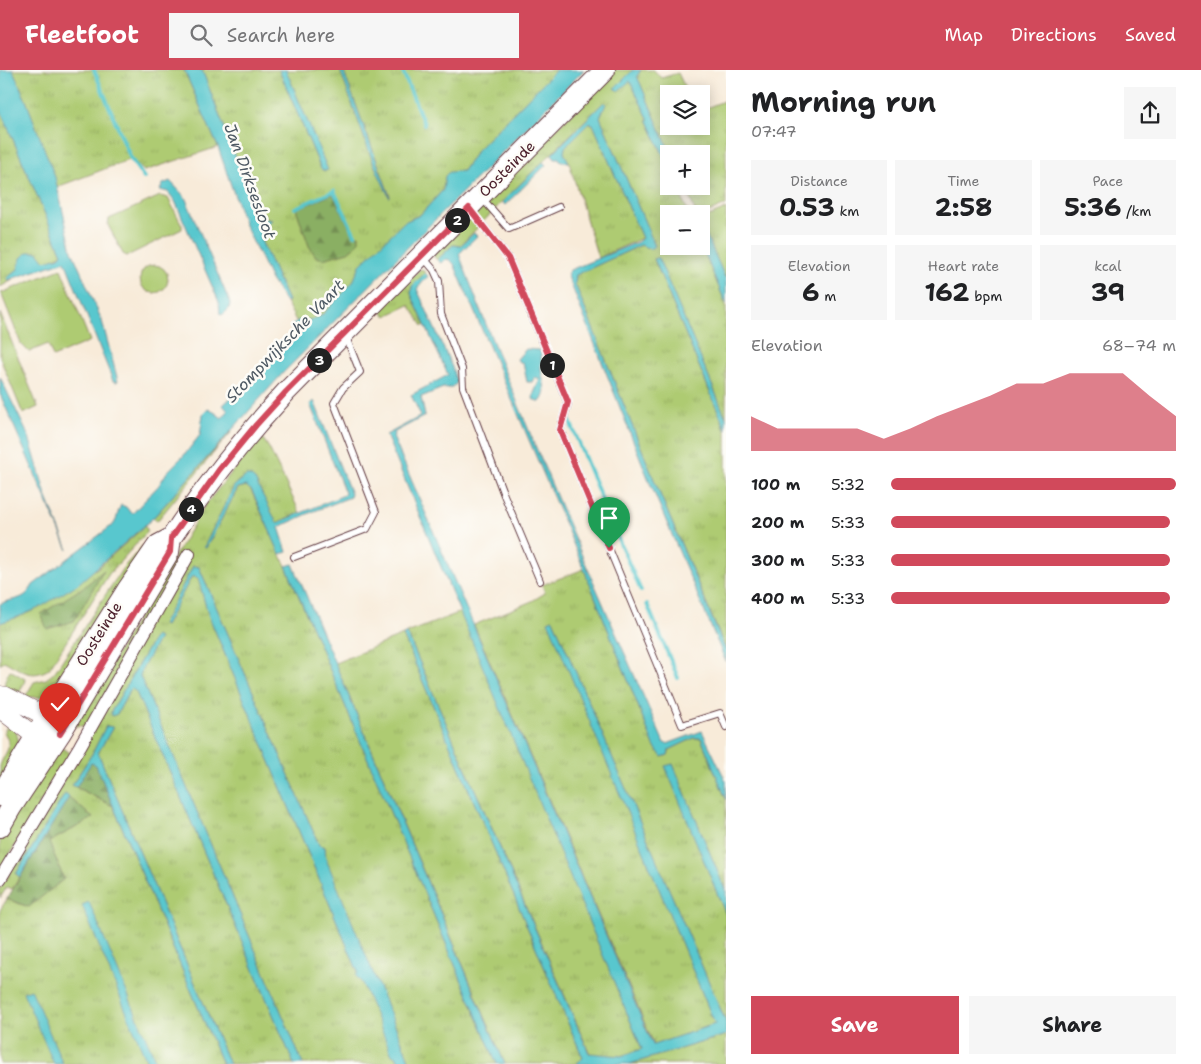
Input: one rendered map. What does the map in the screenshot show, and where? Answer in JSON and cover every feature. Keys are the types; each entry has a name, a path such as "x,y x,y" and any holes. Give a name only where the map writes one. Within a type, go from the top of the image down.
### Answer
{"main road":[{"name":"Oosteinde","path":"0,796 127,590 158,545 171,538 214,476 246,436 286,392 605,70"},
{"name":"Oosteinde","path":"0,827 60,734 170,552 171,538"}],"street":[{"path":"0,879 80,746 188,554"},
{"path":"0,695 6,696 47,717 60,734 80,746"},
{"path":"0,709 36,737 60,734"}],"lane":[{"path":"475,202 509,229 559,207"},
{"path":"475,202 508,258 568,402 560,430 682,725 720,712 726,727"},
{"path":"421,256 434,270 438,281 441,314 462,369 463,387 504,495 540,581"},
{"path":"294,557 367,529 376,512 334,403 343,388 360,372 345,333"}],"green space":[{"path":"13,70 184,70 218,147 144,171 131,159 57,187"},
{"path":"202,70 279,70 321,169 325,171 327,169 286,70 340,70 373,162 390,196 343,70 556,70 478,149 463,171 446,176 443,190 420,215 410,219 360,265 354,282 321,316 311,320 296,321 286,302 288,301 260,238 262,230 272,220 255,215 252,207 253,201"},
{"path":"614,70 633,70 615,88 630,80 660,148 660,195 681,195 685,205 660,205 660,255 705,255 726,304 726,418 658,258 654,259 726,430 726,650 655,482 575,284 576,275 641,245 650,249 655,246 600,117 604,102 460,246 453,245 437,260 434,257 434,252"},
{"path":"641,70 654,70 661,78 678,73 684,85 660,85 660,129 637,76"},
{"path":"726,100 726,205 710,212 710,205 693,205 689,195 710,195 710,145 667,145 663,135 710,135 710,106"},
{"path":"0,109 62,254 49,261 45,261 41,257 19,263 18,269 8,280 13,280 0,287"},
{"path":"589,123 593,124 642,238 598,258 569,162 564,153 565,147"},
{"path":"333,194 354,236 359,235 359,243 348,252 323,259 316,257 309,246 296,209"},
{"path":"160,196 168,198 182,225 182,229 127,256 123,254 108,225 109,219"},
{"path":"726,209 726,280 710,243 710,216"},
{"path":"154,265 164,269 168,279 164,289 154,293 144,289 140,279 144,269"},
{"path":"61,269 90,341 53,357 48,344 29,352 21,344 1,293"},
{"path":"420,269 425,273 412,286 411,294 425,325 423,326 409,305 386,316 379,310"},
{"path":"0,313 38,407 23,414 0,358"},
{"path":"232,431 157,521 153,518"},
{"path":"260,438 263,439 269,448 300,513 276,523 255,480 239,480 206,548 238,488 246,486 250,488 286,566 497,1064 411,1064 325,859 325,847 319,845 199,567 193,566 165,626 192,576 198,578 208,614 358,972 357,976 400,1064 303,1064 140,676 158,638 155,636 111,712 112,715 117,714 131,688 136,692 294,1064 229,1064 98,753 113,727 106,726 92,754 72,785 113,806 222,1064 0,1064 0,910 7,899 29,907 49,842 93,818 65,794 16,874 20,877 12,889 7,887 0,898 0,889 59,790 90,723 83,726 74,726 205,505"},
{"path":"145,526 148,531 109,574 49,669 37,674 31,674 4,661 0,665 0,623 18,617 99,567"},
{"path":"152,535 153,542 53,692 42,697 25,697 34,682 46,679 54,673 123,568"},
{"path":"584,569 654,746 662,757 668,755 669,750 694,738 701,738 726,799 726,892 673,764 666,767 726,915 726,1022 553,619 549,621 715,1024 654,1045 474,625 532,601 545,593 542,585"},
{"path":"104,570 74,621 47,629 41,614 84,587"},
{"path":"461,612 642,1049 621,1056 590,1054 407,633"},
{"path":"403,635 583,1058 576,1064 505,1064 335,663"},
{"path":"10,670 25,679 18,695 5,686 5,679"},
{"path":"10,721 15,730 19,747 15,763 0,786 0,766 8,747 4,732"},
{"path":"56,747 65,749 70,753 0,871 0,837"},
{"path":"91,763 96,765 113,806 76,787"},
{"path":"69,797 93,818 49,842 64,879 29,907 7,899"},
{"path":"726,1035 726,1064 630,1064"}],"water":[{"path":"0,70 13,70 55,177 72,251 102,321 118,381 116,382 113,381 65,261 8,280 7,278 18,269 21,258 28,252 38,252 45,261 59,257 62,254 0,109"},
{"path":"184,70 202,70 253,201 252,207 255,215 263,219 272,220 262,230 260,238 288,301 286,302 271,280 244,223 218,147"},
{"path":"279,70 286,70 328,170 321,169"},
{"path":"340,70 343,70 390,197 373,162"},
{"path":"556,70 584,70 283,373 153,518 78,584 39,608 0,623 0,604 23,597 33,585 114,524 121,505 133,513 200,435 203,414 208,409 222,418 228,411 223,405 285,348 291,337 293,324 299,320 311,320 321,316 353,282 360,265 404,222 420,215 443,190 445,176 449,172 463,171 478,149"},
{"path":"633,70 641,70 637,76 660,129 660,135 663,135 667,145 660,145 660,148 630,81 618,91 615,88"},
{"path":"604,102 606,104 600,117 655,246 650,249 641,245 576,275 575,284 726,651 726,662 650,483 567,274 570,270 638,242 642,238 593,124 589,123 565,147 564,153 569,162 561,162 559,158 555,158 552,154"},
{"path":"543,162 546,165 505,205 502,202"},
{"path":"170,181 185,197 230,303 229,309 222,315 220,314 219,302 175,201 168,192 160,190 163,184"},
{"path":"474,233 477,236 459,254 532,439 664,743 667,744 702,731 726,781 726,799 701,738 694,738 669,750 668,755 662,757 654,746 584,569 454,264 446,259 441,263 437,260 453,245 460,246"},
{"path":"710,243 726,280 726,304 705,255 710,255"},
{"path":"658,257 726,418 726,430 654,259"},
{"path":"425,273 428,276 417,289 452,367 457,383 451,388 443,388 421,397 425,416 395,432 393,437 653,1045 715,1024 548,621 553,619 726,1022 726,1035 630,1064 576,1064 583,1058 403,635 407,633 589,1053 621,1056 642,1049 386,435 421,416 411,395 448,375 411,294 412,286"},
{"path":"526,349 540,350 541,352 541,371 545,389 540,402 533,399 540,379 535,377 532,382 527,382 523,363 517,359"},
{"path":"0,377 29,437 46,495 68,550 0,394"},
{"path":"314,401 351,494 350,497 279,527 287,552 280,554 252,491 246,486 238,488 206,548 204,547 234,486 246,476 250,476 255,480 277,523 344,495 345,493 310,404"},
{"path":"293,564 505,1064 497,1064 286,566"},
{"path":"193,566 199,567 319,845 325,847 326,859 411,1064 400,1064 397,1057 392,1055 362,983 356,976 358,972 208,614 198,578 192,576 165,626 162,625"},
{"path":"155,636 159,638 140,676 303,1064 294,1064 136,692 131,688 117,714 112,716 111,712"},
{"path":"106,726 113,727 98,753 229,1064 222,1064 96,765 91,763 76,787 72,785 92,754"},
{"path":"673,764 726,892 726,915 665,766"},
{"path":"65,794 69,797 20,877 16,874"},
{"path":"89,902 157,1064 148,1064 82,905"},
{"path":"31,989 63,1064 54,1064 23,992"}],"waterway":[{"path":"94,70 131,159 144,178"},
{"path":"402,70 424,124"},
{"path":"295,208 334,191 355,235"},
{"path":"569,419 610,520"},
{"path":"616,534 641,591"},
{"path":"647,604 678,678"}],"route":[{"path":"60,734 170,552 171,538 219,470 246,436 286,392 469,208 508,258 568,402 560,430 609,548"}],"water label":[{"name":"Jan Dirksesloot","path":"250,181"},
{"name":"Stompwijksche Vaart","path":"285,341"}]}
